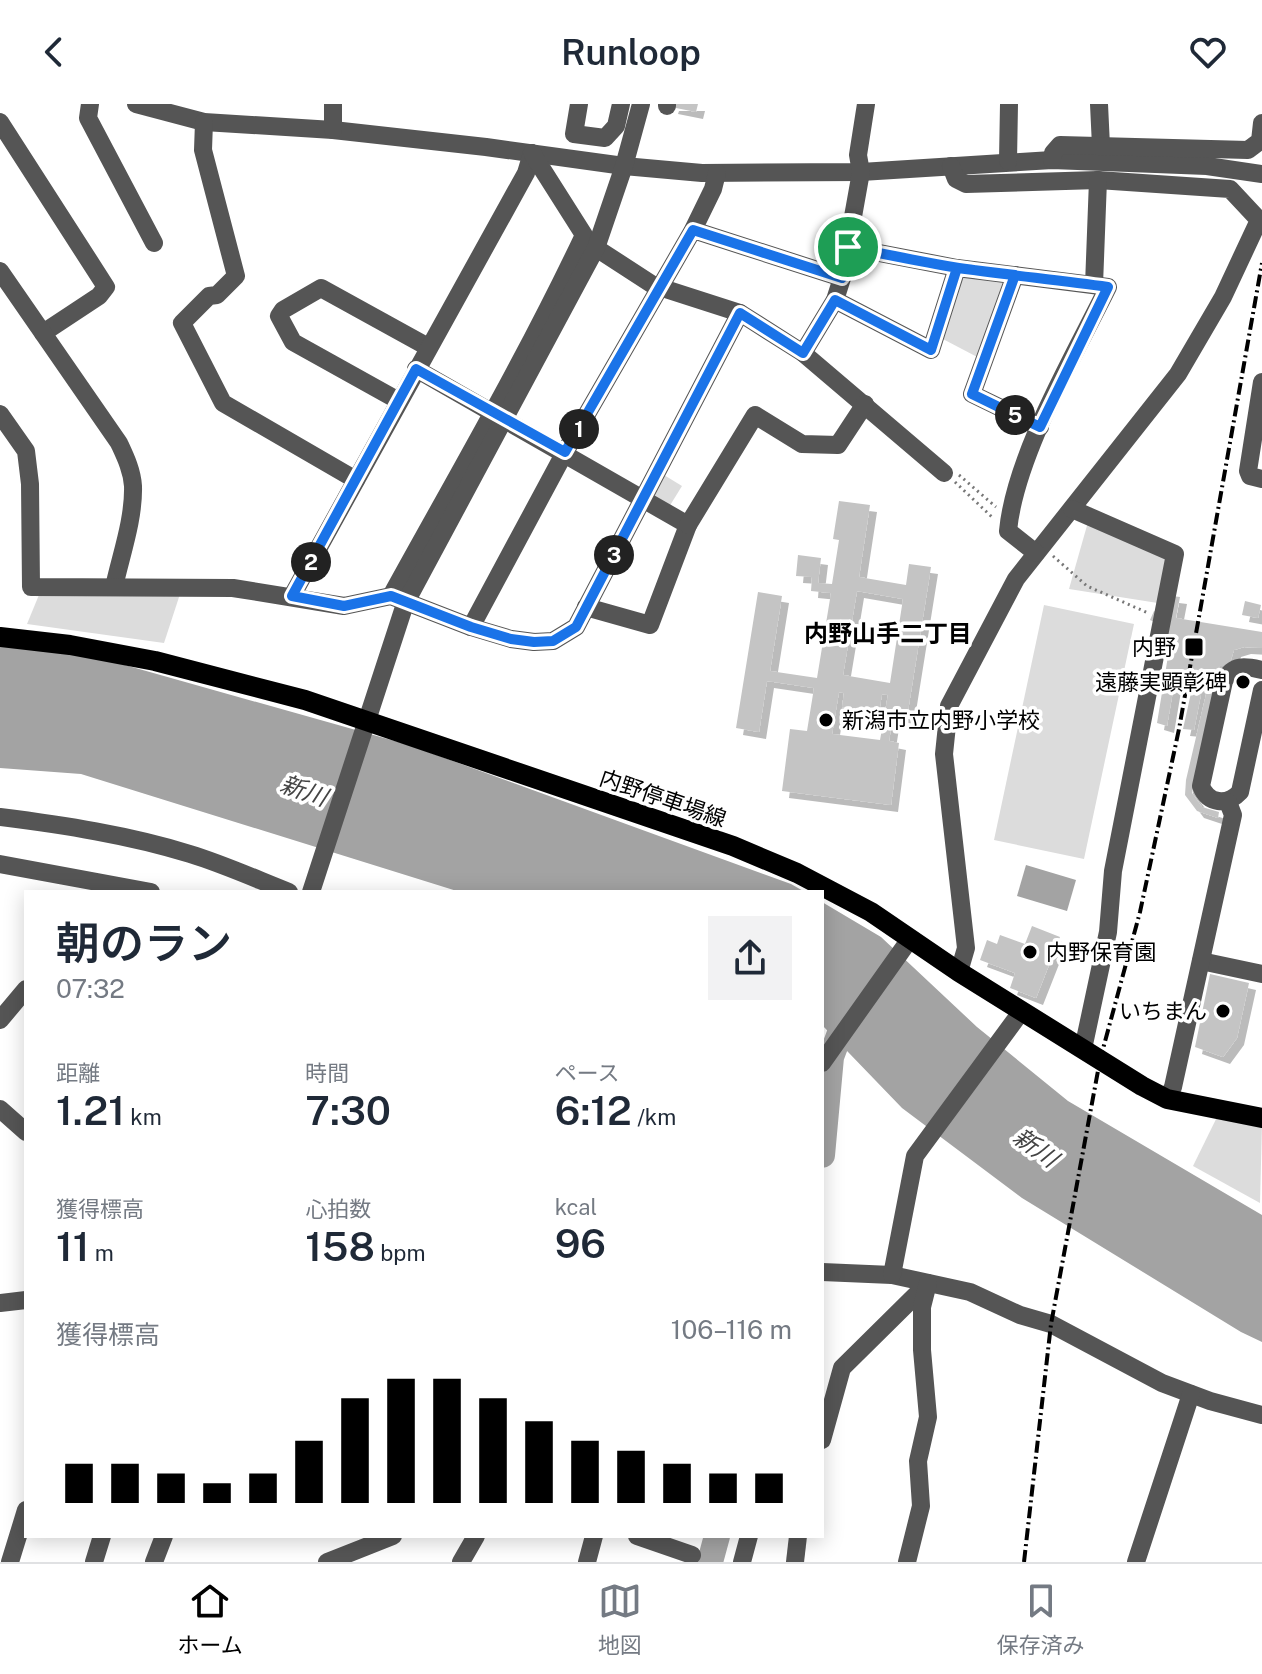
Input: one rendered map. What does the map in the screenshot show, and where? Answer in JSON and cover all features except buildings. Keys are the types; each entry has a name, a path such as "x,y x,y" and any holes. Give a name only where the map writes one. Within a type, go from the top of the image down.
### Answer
{"main road":[{"name":"内野停車場線","path":"0,637 70,645 155,661 305,700 733,846 835,892 1021,1012 1167,1099 1262,1118"}],"street":[{"path":"90,104 88,118 154,243"},
{"path":"136,104 204,122 333,130 624,166 681,163 717,173 861,172 1052,160 1102,153 1248,150 1260,141 1262,123"},
{"path":"333,104 333,130"},
{"path":"579,104 574,134 605,138 616,126 621,104"},
{"path":"803,353 835,300 842,278 861,172 858,155 866,104"},
{"path":"1008,161 1009,104"},
{"path":"1099,104 1102,153"},
{"path":"398,600 590,241 655,107"},
{"path":"0,122 106,287 99,296 43,333"},
{"path":"204,122 203,150 236,276 217,295 209,296 182,323 223,403 356,480"},
{"path":"532,153 590,241 627,270 661,289 740,313 803,353 951,479"},
{"path":"292,596 526,173 532,153"},
{"path":"1102,153 1262,174"},
{"path":"951,166 956,179 966,184 1098,180 1230,189 1259,220 1223,297 1178,374 1016,579 949,706 944,754 966,948 959,972"},
{"path":"471,627 565,452 693,230 713,189 717,173"},
{"path":"1094,285 1098,180"},
{"path":"693,230 842,278"},
{"path":"312,890 396,630 398,600 542,324 590,241"},
{"path":"848,247 957,268 1108,287 1040,427 1010,503 1008,531 1036,553"},
{"path":"835,300 931,350 957,268"},
{"path":"0,271 119,443 128,462 133,483 131,508 114,587"},
{"path":"1015,275 972,394 1040,427"},
{"path":"399,401 293,342 279,316 283,310 321,288 428,347"},
{"path":"0,414 26,451 30,484 31,587 233,588 344,606 398,600 511,639 553,641 576,627 740,313"},
{"path":"416,369 688,525"},
{"path":"1262,382 1248,471 1250,476 1262,479"},
{"path":"586,607 650,625 688,525 755,415 802,444 838,445 865,404"},
{"path":"1072,509 1175,554 1113,871 1108,932 1083,1049"},
{"path":"1262,670 1246,666 1236,668 1224,681 1201,786 1209,798 1228,802 1240,792 1262,690"},
{"path":"1167,1099 1173,1087 1233,815 1228,802"},
{"path":"0,817 158,845 284,890"},
{"path":"0,864 93,888 122,890"},
{"path":"824,1060 910,939"},
{"path":"1201,961 1262,974"},
{"path":"0,1020 24,991"},
{"path":"892,1275 915,1156 1021,1012"},
{"path":"0,1109 24,1130"},
{"path":"824,1276 892,1275 970,1292 1020,1315 1051,1324 1162,1383 1262,1415"},
{"path":"824,1433 842,1368 928,1283"},
{"path":"907,1562 921,1506 918,1461 928,1417 922,1307 928,1283"},
{"path":"0,1303 24,1300"},
{"path":"1136,1562 1191,1394"},
{"path":"10,1562 24,1516"},
{"path":"94,1562 101,1538"},
{"path":"154,1562 163,1538"},
{"path":"327,1562 370,1554 390,1538"},
{"path":"461,1562 475,1538"},
{"path":"587,1562 593,1538"},
{"path":"642,1538 691,1558 696,1538"},
{"path":"742,1562 748,1538"},
{"path":"795,1562 798,1538"}],"path":[{"path":"951,479 1008,531"}],"shaded area":[{"path":"962,273 1008,279 981,359 941,338"},
{"path":"664,475 682,486 669,507 652,497"},
{"path":"1088,522 1171,557 1164,604 1069,589"},
{"path":"41,590 181,591 164,643 27,624"},
{"path":"1044,605 1134,624 1084,859 994,840"},
{"path":"1220,1111 1262,1123 1260,1203 1193,1166"}],"water":[{"name":"新川","path":"0,641 40,641 409,745 802,890 454,890 81,774 0,768"},
{"path":"1026,865 1076,880 1067,911 1017,896"},
{"name":"新川","path":"824,903 881,937 977,1027 1068,1101 1262,1215 1262,1342 1022,1198 902,1108 824,1027"}],"waterway":[{"path":"824,1133 831,1057 840,1033"},
{"path":"710,1562 716,1538"}],"railway":[{"path":"1024,1562 1051,1324 1100,1060 1140,912 1179,729 1262,263"}],"place":[{"name":"内野","path":"1194,647"},
{"name":"遠藤実顕彰碑","path":"1243,682"},
{"name":"新潟市立内野小学校","path":"826,720"},
{"name":"内野保育園","path":"1030,952"},
{"name":"いちまん","path":"1223,1011"}],"district":[{"name":"内野山手二丁目","path":"888,633"}],"route":[{"path":"848,247 842,278 693,230 565,452 416,369 292,596 344,606 391,596 405,604 471,627 511,639 534,642 553,641 576,627 740,313 803,353 835,300 931,350 957,268 1015,275 972,394 1040,427 1108,287 1015,275 957,268 848,247"}]}
